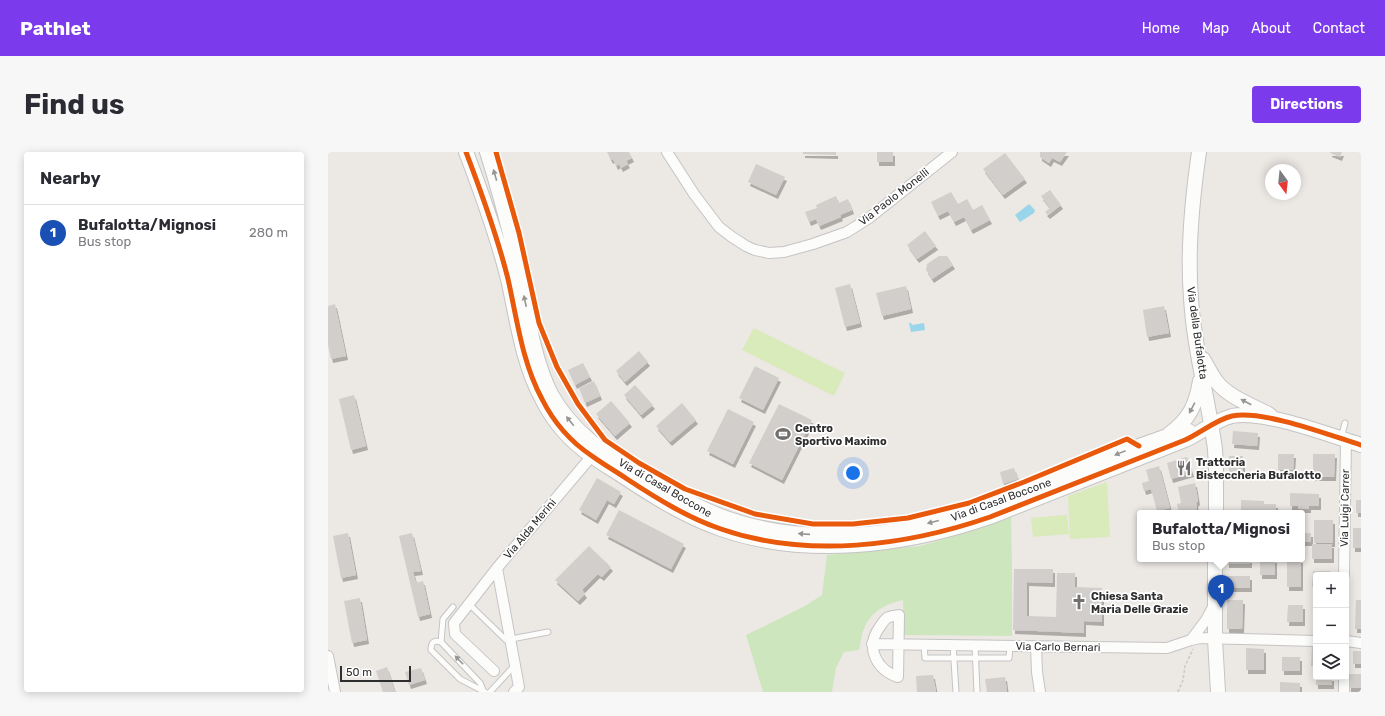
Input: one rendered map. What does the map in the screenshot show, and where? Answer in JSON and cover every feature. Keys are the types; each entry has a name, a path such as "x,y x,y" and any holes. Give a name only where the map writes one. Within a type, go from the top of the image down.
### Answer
{"street":[{"name":"Via di Casal Boccone","path":"466,152 491,218 534,384 546,406 560,426 574,441 626,466 681,497 719,516 750,526 775,531 828,535 898,530 948,518 985,506 1167,436 1211,426"},
{"name":"Via di Casal Boccone","path":"488,152 508,224 535,349 544,377 566,417 595,452 662,500 694,518 719,529 782,543 820,546 853,545 916,537 976,521 1185,440 1211,426"},
{"name":"Via Paolo Monelli","path":"667,152 699,201 722,230 746,246 755,250 769,252 784,252 847,232 869,218 952,152"},
{"name":"Via della Bufalotta","path":"1199,152 1191,220 1189,261 1192,306 1211,426 1216,468 1216,510"},
{"path":"1198,350 1216,381 1222,387 1236,397 1280,421"},
{"path":"1167,436 1184,422 1192,409 1198,394 1202,373"},
{"path":"1211,426 1228,417 1237,415 1255,416 1280,421 1361,445"},
{"name":"Via Luigi Carrer","path":"1343,439 1344,572"},
{"name":"Via Alda Merini","path":"514,692 518,687 515,665 497,568 595,452"},
{"path":"1215,562 1214,604 1218,692"},
{"path":"494,671 455,634 454,623 497,568"},
{"path":"1191,640 1206,620 1214,604"},
{"path":"899,615 898,678 883,669 875,657 872,644 877,631 887,618 899,615"},
{"name":"Via Carlo Bernari","path":"872,644 1167,648 1200,638 1215,640 1313,641"},
{"path":"1349,641 1361,643"},
{"path":"1036,647 1037,672 1040,692"},
{"path":"328,656 335,692"},
{"path":"1344,680 1344,692"}],"lane":[{"path":"1343,439 1345,423"},
{"path":"469,604 506,640 548,632"},
{"path":"441,642 443,619 453,607"},
{"path":"433,642 441,642 480,683 484,691 460,678 432,650 431,646 433,642"},
{"path":"924,644 925,658 1010,658 1010,646"},
{"path":"953,645 956,692"},
{"path":"975,645 977,692"},
{"path":"490,692 515,665"}],"path":[{"path":"1178,692 1183,680 1185,666 1193,648 1191,640"}],"green space":[{"path":"754,328 845,373 834,396 742,350"},
{"path":"1107,482 1110,537 1070,539 1068,496"},
{"path":"1067,515 1069,534 1033,537 1031,518"},
{"path":"1011,517 1012,636 904,635 903,600 885,606 871,617 863,631 859,650 844,652 836,668 832,692 763,692 746,635 805,606 822,595 827,555 920,546 965,533"}],"water":[{"path":"1029,204 1035,210 1034,213 1020,222 1015,215"},
{"path":"909,323 912,325 924,323 925,330 911,332"}],"building":[{"path":"607,152 629,152 632,158 626,161 628,164 621,168 619,164 616,166 613,159 611,160"},
{"path":"803,152 836,152 836,155 803,154"},
{"path":"877,152 893,152 893,162 877,162"},
{"path":"1040,152 1067,152 1060,162 1052,158 1049,163 1040,157"},
{"path":"1330,152 1342,152 1340,157"},
{"path":"1005,153 1025,179 1003,195 983,169"},
{"path":"756,164 785,177 776,195 748,182"},
{"path":"1050,190 1061,205 1048,215 1045,212 1050,208 1041,196"},
{"path":"951,192 958,204 967,199 973,210 982,205 990,220 971,230 964,217 954,222 948,211 938,216 931,202"},
{"path":"836,196 839,203 848,199 852,210 840,215 841,217 819,226 816,219 809,222 805,212 817,208 816,205"},
{"path":"925,231 936,246 917,259 907,245"},
{"path":"939,256 947,256 953,265 932,279 926,270 927,264"},
{"path":"850,284 860,323 845,327 835,288"},
{"path":"906,286 911,309 882,316 876,293"},
{"path":"335,304 346,356 331,359 328,345 328,306"},
{"path":"1164,306 1169,333 1147,337 1143,310"},
{"path":"639,351 648,362 625,382 616,371"},
{"path":"583,363 590,377 575,385 568,370"},
{"path":"755,366 779,378 763,410 739,398"},
{"path":"594,381 600,396 585,403 579,388"},
{"path":"635,385 653,405 641,415 624,395"},
{"path":"354,395 366,446 351,450 339,399"},
{"path":"611,401 630,423 615,436 596,414"},
{"path":"682,403 696,420 670,442 656,426"},
{"path":"779,404 812,420 782,480 749,463"},
{"path":"728,409 754,422 733,464 707,451"},
{"path":"1233,431 1258,433 1257,446 1232,444"},
{"path":"1278,454 1294,454 1293,470 1278,470"},
{"path":"1313,454 1335,454 1334,477 1313,477"},
{"path":"1229,456 1243,456 1243,473 1229,473"},
{"path":"1187,457 1192,473 1171,479 1167,463"},
{"path":"1159,466 1170,508 1157,510 1151,489 1144,491 1142,483 1149,481 1146,470"},
{"path":"1014,468 1018,479 1003,484 1000,472"},
{"path":"597,478 621,492 614,504 607,500 596,520 579,510"},
{"path":"1195,483 1198,501 1196,503 1197,509 1178,510 1177,504 1181,503 1178,487"},
{"path":"1290,493 1319,494 1319,506 1309,506 1309,509 1298,509 1298,506 1290,506"},
{"path":"1241,500 1264,501 1264,504 1276,504 1276,510 1241,510"},
{"path":"1356,500 1361,500 1361,513 1356,513"},
{"path":"619,510 684,544 671,569 606,535"},
{"path":"1314,520 1333,520 1333,543 1314,543"},
{"path":"1353,528 1361,528 1361,548 1353,548"},
{"path":"348,533 356,575 341,578 333,536"},
{"path":"412,533 421,571 413,572 416,583 423,581 430,614 418,617 399,536"},
{"path":"1305,533 1311,533 1311,542 1305,542"},
{"path":"1312,544 1332,544 1332,559 1312,559"},
{"path":"589,546 611,567 602,577 598,574 582,590 585,594 578,601 555,580"},
{"path":"1227,562 1250,562 1250,564 1227,564"},
{"path":"1260,562 1275,562 1275,575 1260,575"},
{"path":"1287,562 1301,562 1301,587 1287,587"},
{"name":"Chiesa Santa Maria Delle Grazie","path":"1014,569 1053,569 1053,583 1027,582 1027,616 1056,617 1057,573 1075,573 1075,587 1102,588 1102,622 1084,621 1084,633 1013,630"},
{"path":"1313,571 1330,571 1313,572 1312,587"},
{"path":"1227,576 1250,576 1250,588 1227,588"},
{"path":"360,598 367,640 352,643 344,601"},
{"path":"1227,600 1243,600 1242,629 1227,629"},
{"path":"1356,600 1361,600 1361,629 1355,629"},
{"path":"1288,605 1303,605 1303,622 1287,622"},
{"path":"1312,647 1313,647 1313,666 1311,666"},
{"path":"1246,648 1264,649 1264,670 1246,670"},
{"path":"1353,651 1361,651 1361,664 1353,664"},
{"path":"1282,657 1300,657 1300,671 1282,671"},
{"path":"387,667 395,692 383,692 376,671"},
{"path":"421,668 425,680 409,685 405,672"},
{"path":"1349,674 1361,674 1361,688 1349,688"},
{"path":"933,675 936,692 917,692 916,676"},
{"path":"1005,677 1007,692 987,692 985,679"},
{"path":"1316,680 1332,680 1332,685 1316,685"},
{"path":"1280,682 1300,683 1300,692 1280,692"}],"cycle path":[{"path":"466,152 499,246 525,355 535,385 546,407 570,438 600,462 672,507 721,529 754,538 788,544 822,546 856,545 925,535 990,517 1185,440 1220,420 1232,416 1245,415 1296,424 1361,445"},
{"path":"496,152 519,233 539,323 557,367 578,404 605,440 639,463 685,489 755,514 813,524 853,524 908,518 969,503 1127,439 1139,446"}],"place":[{"name":"Centro Sportivo Maximo","path":"783,434"},
{"name":"Trattoria Bisteccheria Bufalotto","path":"1184,468"},
{"name":"Chiesa Santa Maria Delle Grazie","path":"1079,602"},
{"name":"Bufalotta/Mignosi","path":"1221,608"}]}
